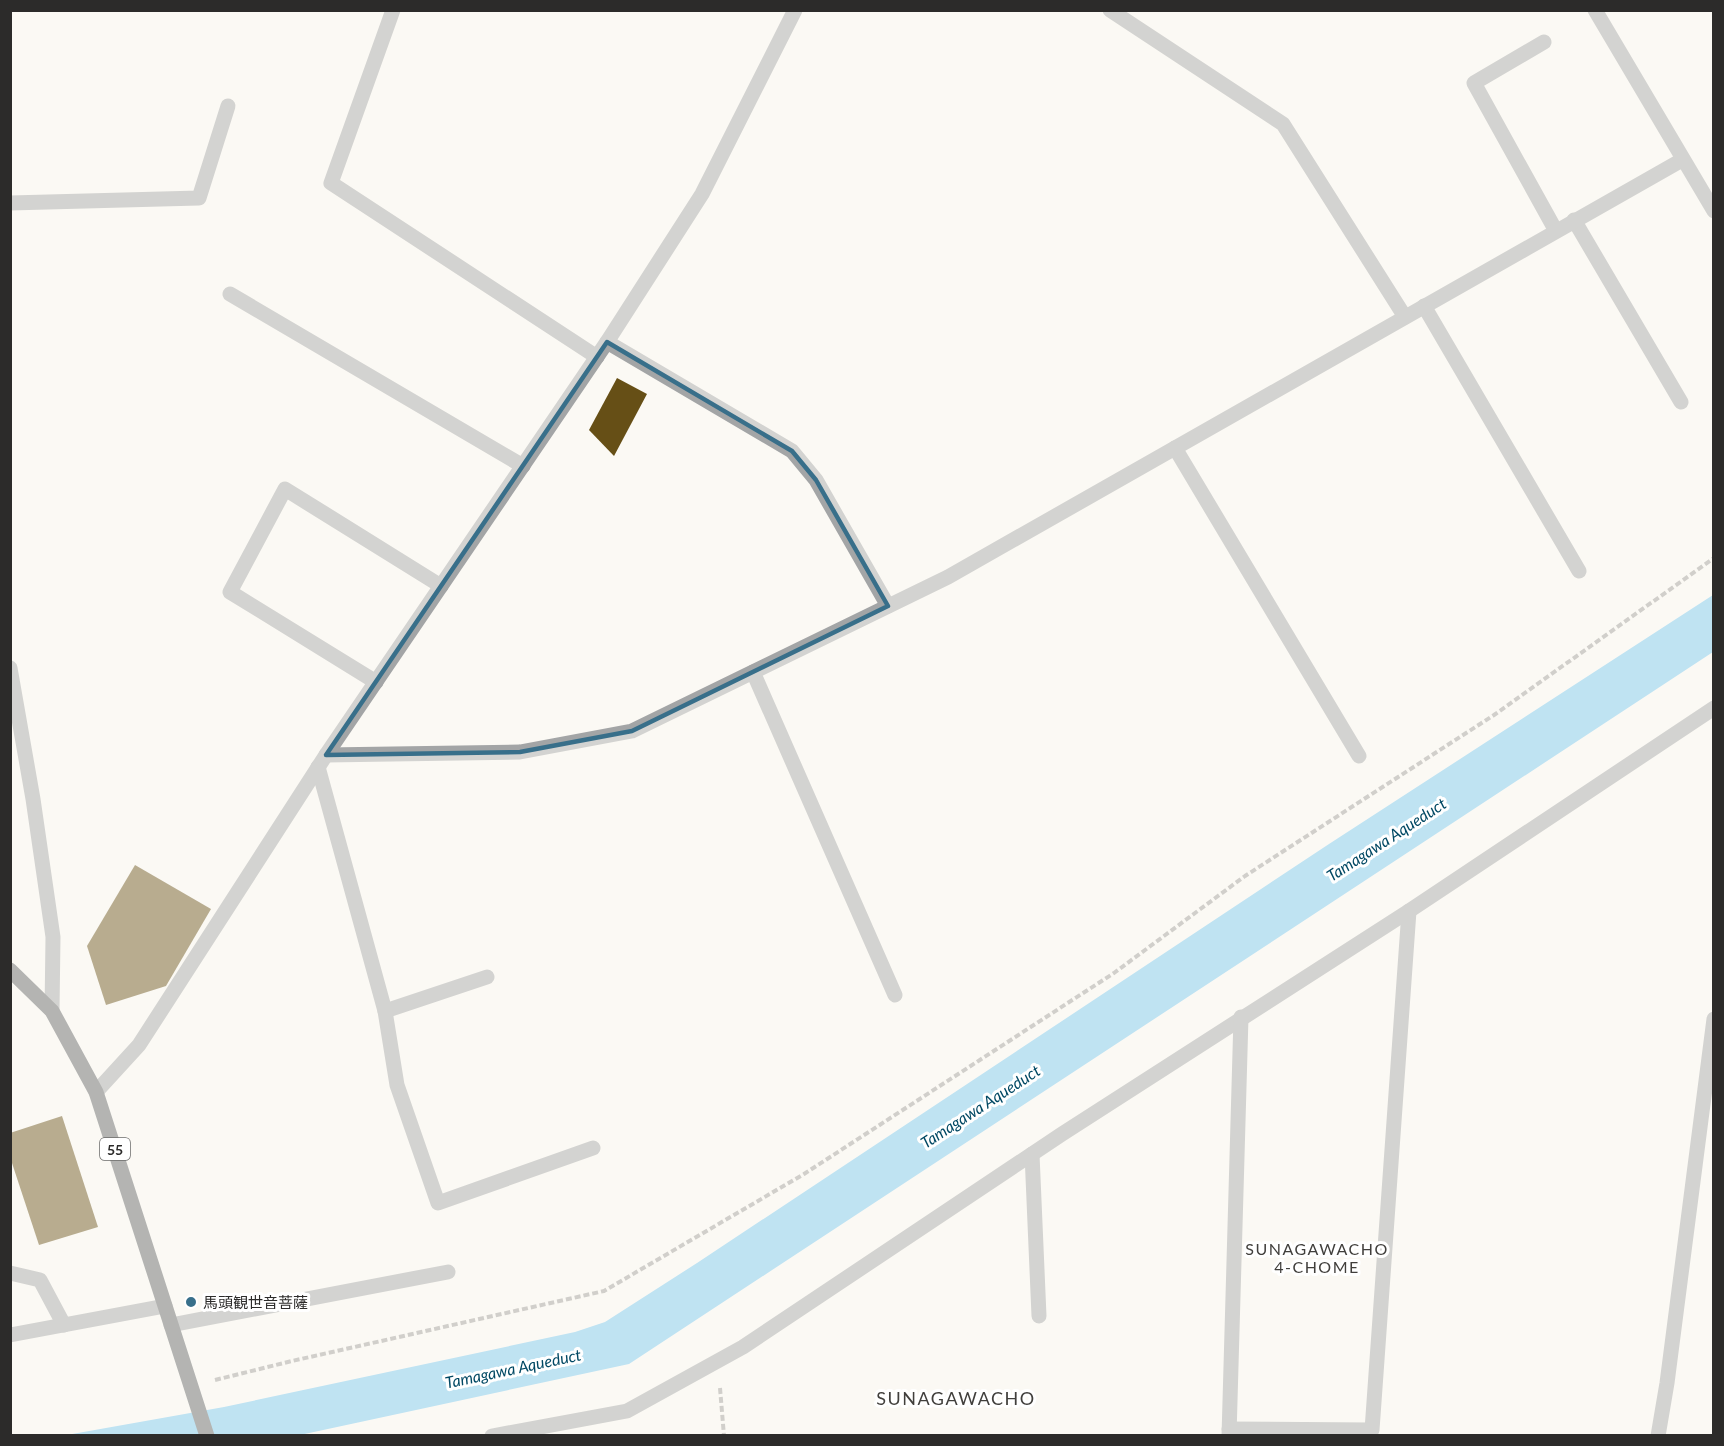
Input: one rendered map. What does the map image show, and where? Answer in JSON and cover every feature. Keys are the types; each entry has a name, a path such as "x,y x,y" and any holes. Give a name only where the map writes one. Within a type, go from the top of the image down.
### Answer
{"main road":[{"name":"55","path":"10,970 52,1011 96,1092 207,1436"}],"street":[{"path":"393,10 331,183 597,357"},
{"path":"96,1092 139,1045 322,761 607,342 702,194 795,10"},
{"path":"1110,10 1283,124 1405,317"},
{"path":"1595,10 1713,211"},
{"path":"1544,42 1474,83 1556,231"},
{"path":"10,203 199,198 228,106"},
{"path":"322,761 520,752 632,731 948,577 1682,160"},
{"path":"1574,220 1681,402"},
{"path":"230,294 523,466"},
{"path":"1424,306 1579,571"},
{"path":"607,342 792,451 816,480 888,606"},
{"path":"1175,448 1359,756"},
{"path":"376,682 230,592 285,489 441,586"},
{"path":"10,668 33,799 53,937 52,1011"},
{"path":"753,672 895,995"},
{"path":"492,1436 627,1410 743,1347 1241,1017 1409,911 1713,708"},
{"path":"322,761 385,1011 397,1085 438,1203 593,1148"},
{"path":"1241,1017 1229,1432 1372,1430 1409,911"},
{"path":"385,1011 487,976"},
{"path":"1658,1436 1670,1360 1713,1019"},
{"path":"1032,1154 1039,1316"},
{"path":"171,1325 448,1272"},
{"path":"10,1273 40,1280 64,1325"},
{"path":"10,1335 165,1306"}],"path":[{"path":"191,1386 292,1361 604,1292 804,1174 1114,974 1245,876 1494,715 1713,558"},
{"path":"717,1361 724,1436"}],"highlighted area":[{"path":"607,342 792,451 816,480 888,606 632,731 520,752 326,755"}],"water":[{"name":"Tamagawa Aqueduct","path":"1713,595 1713,652 629,1364 300,1435 61,1436 224,1407 575,1332 605,1322 1329,844"}],"building":[{"path":"617,378 647,394 614,456 589,430"},
{"path":"135,865 211,909 166,986 106,1005 87,946"},
{"path":"62,1116 98,1227 39,1245 10,1157 10,1133"}],"place":[{"name":"馬頭観世音菩薩","path":"191,1302"}],"district":[{"name":"SUNAGAWACHO 4-CHOME","path":"1317,1257"},
{"name":"SUNAGAWACHO","path":"956,1398"}]}
